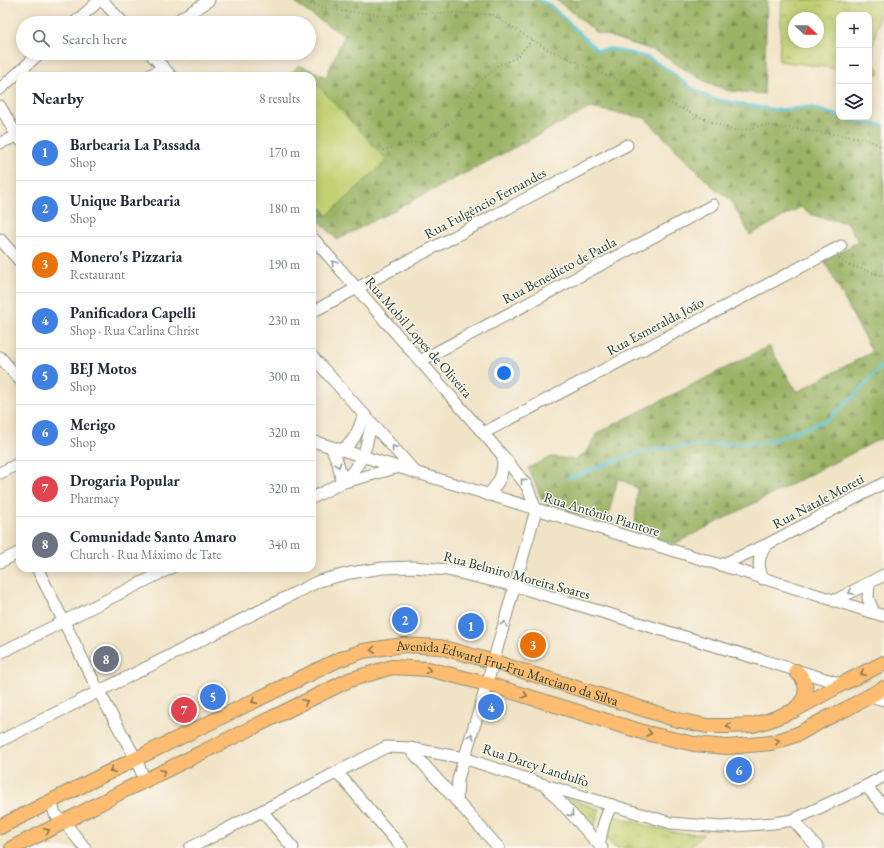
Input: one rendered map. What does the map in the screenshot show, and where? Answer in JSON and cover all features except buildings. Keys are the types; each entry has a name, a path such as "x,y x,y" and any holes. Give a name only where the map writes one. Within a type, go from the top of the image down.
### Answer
{"main road":[{"name":"Avenida Edward Fru-Fru Marciano da Silva","path":"0,827 338,660 363,651 403,645 440,647 494,662 678,720 707,726 753,725 770,720 793,711 884,663"},
{"name":"Avenida Edward Fru-Fru Marciano da Silva","path":"12,848 125,790 349,680 392,667 428,669 488,684 646,733 694,744 727,747 771,743 787,738 800,733 825,718 850,707 884,688"},
{"path":"793,711 802,703 806,694 805,683 799,672"},
{"path":"826,693 829,701 836,706 850,707 858,696 853,688 842,684"}],"street":[{"path":"82,16 101,0 116,16"},
{"path":"184,16 209,0"},
{"path":"19,72 32,60"},
{"path":"156,60 167,72"},
{"path":"0,89 16,75"},
{"path":"0,106 16,132"},
{"path":"0,143 16,138"},
{"name":"Rua Fulgêncio Fernandes","path":"316,310 627,145"},
{"name":"Rua Benedicto de Paula","path":"420,361 713,205"},
{"path":"0,239 16,257"},
{"name":"Rua Mobil Lopes de Oliveira","path":"316,242 503,456 527,486 536,510"},
{"name":"Rua Esmeralda João","path":"483,433 842,246"},
{"path":"0,357 16,375"},
{"path":"316,360 416,473"},
{"path":"341,483 336,449 349,445 357,434 364,414"},
{"path":"341,483 364,457 372,423"},
{"name":"Rua Antônio Piantore","path":"316,442 879,614"},
{"path":"488,495 497,484 503,470 503,456"},
{"path":"0,473 16,465"},
{"path":"316,496 341,483 397,467"},
{"name":"Rua Natale Moreti","path":"721,566 766,545 884,483"},
{"path":"457,801 458,779 488,684 536,510"},
{"name":"Rua Natale Moreti","path":"763,579 759,564 760,554 766,545"},
{"path":"0,562 16,554"},
{"name":"Rua Belmiro Moreira Soares","path":"0,741 319,581 350,573 383,568 414,567 447,570 515,586 842,684"},
{"path":"39,572 99,692 136,759 144,781"},
{"path":"0,653 163,572"},
{"path":"834,600 884,575"},
{"path":"869,583 868,598 879,614"},
{"name":"Rua Belmiro Moreira Soares","path":"799,672 826,693"},
{"path":"870,696 884,700"},
{"name":"Rua Darcy Landulfo","path":"190,848 386,747 409,748 464,758 545,786 671,823 720,827 793,820 884,776"},
{"path":"409,748 499,848"},
{"path":"337,772 402,848"},
{"path":"545,786 600,846"},
{"path":"866,786 884,807"},
{"path":"52,801 55,814 64,822 85,848"},
{"path":"600,846 604,821 607,812 612,805"},
{"path":"262,811 293,848"},
{"path":"793,820 818,848"}],"path":[{"path":"303,0 340,12 391,16 407,13 493,15 545,48 716,124 737,131 765,125 863,138 884,147"},
{"path":"384,150 423,141 439,131 457,117 464,102 476,85 497,66 516,58 532,40"},
{"path":"830,252 846,264 884,276"}],"green space":[{"path":"293,0 539,0 550,5 597,50 612,49 647,57 669,70 689,86 712,99 777,110 810,107 836,115 836,120 854,120 868,124 884,125 884,437 674,544 635,531 637,488 618,478 606,524 543,502 528,468 551,457 576,459 588,451 597,433 769,346 797,392 872,352 824,260 858,242 848,223 818,217 807,212 801,207 750,235 730,199 714,188 645,118 590,108 337,240 316,217 316,73 326,77 344,36 316,18 316,16 314,16"},
{"path":"556,0 767,0 764,94 729,91 704,81 658,52 596,32"},
{"path":"782,0 882,0 873,47 875,64 880,74 872,73 872,12 836,12 836,69 779,61"},
{"path":"299,65 315,72 291,72"},
{"path":"316,83 387,160 328,215 316,202"},
{"path":"563,796 600,810 593,829 593,835"},
{"path":"617,817 678,833 704,834 689,848 615,848 608,840 607,834 609,820"}],"waterway":[{"path":"539,0 550,5 597,50 612,49 647,57 669,70 689,86 712,99 777,110 810,107 836,115"},
{"path":"854,120 868,124 884,125"},
{"path":"569,478 623,458 661,448 764,443 828,420 862,388 884,364"}],"place":[{"name":"Unique Barbearia","path":"405,620"},
{"name":"Barbearia La Passada","path":"471,626"},
{"name":"Monero's Pizzaria","path":"533,645"},
{"name":"Comunidade Santo Amaro","path":"106,659"},
{"name":"BEJ Motos","path":"213,697"},
{"name":"Panificadora Capelli","path":"491,707"},
{"name":"Drogaria Popular","path":"184,710"},
{"name":"Merigo","path":"739,770"}]}
